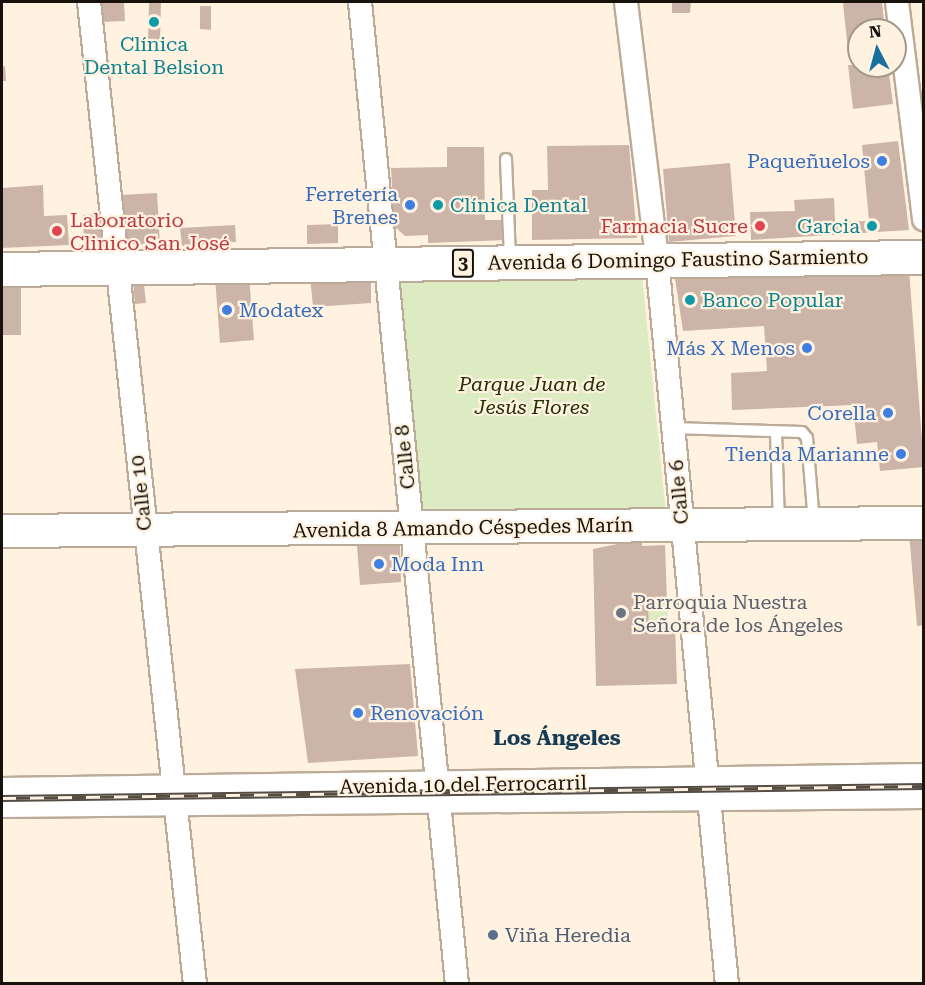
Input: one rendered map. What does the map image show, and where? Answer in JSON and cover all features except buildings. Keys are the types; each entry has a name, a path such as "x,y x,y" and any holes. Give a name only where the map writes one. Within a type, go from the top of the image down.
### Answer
{"main road":[{"name":"Avenida 6 Domingo Faustino Sarmiento","path":"2,269 924,257"}],"street":[{"name":"Calle 10","path":"89,2 195,984"},
{"name":"Calle 8","path":"360,2 458,984"},
{"name":"Calle 6","path":"626,2 657,260 705,790 727,984"},
{"path":"897,2 924,219"},
{"name":"Avenida 8 Amando Céspedes Marín","path":"2,531 146,532 924,523"},
{"name":"Avenida 10 del Ferrocarril","path":"2,806 174,797 705,790 924,775"},
{"name":"Avenida 10 del Ferrocarril","path":"2,789 174,797"},
{"name":"Avenida 10 del Ferrocarril","path":"705,790 924,797"}],"lane":[{"path":"506,159 510,262"},
{"path":"673,428 802,432 807,438 814,524"},
{"path":"776,432 779,524"}],"green space":[{"name":"Parque Juan de Jesús Flores","path":"397,276 642,276 666,514 421,518"},
{"path":"667,601 668,624 649,625 648,602"}],"railway":[{"path":"2,798 924,786"}],"place":[{"name":"Clínica Dental Belsion","path":"154,22"},
{"name":"Paqueñuelos","path":"882,161"},
{"name":"Ferretería Brenes","path":"410,205"},
{"name":"Clínica Dental","path":"438,205"},
{"name":"Farmacia Sucre","path":"760,226"},
{"name":"Garcia","path":"872,226"},
{"name":"Laboratorio Clinico San José","path":"57,231"},
{"name":"Banco Popular","path":"690,300"},
{"name":"Modatex","path":"227,310"},
{"name":"Más X Menos","path":"807,348"},
{"name":"Corella","path":"888,413"},
{"name":"Tienda Marianne","path":"901,454"},
{"name":"Moda Inn","path":"379,564"},
{"name":"Parroquia Nuestra Señora de los Ángeles","path":"621,613"},
{"name":"Renovación","path":"358,713"},
{"name":"Viña Heredia","path":"493,935"}],"district":[{"name":"Los Ángeles","path":"557,738"}]}
